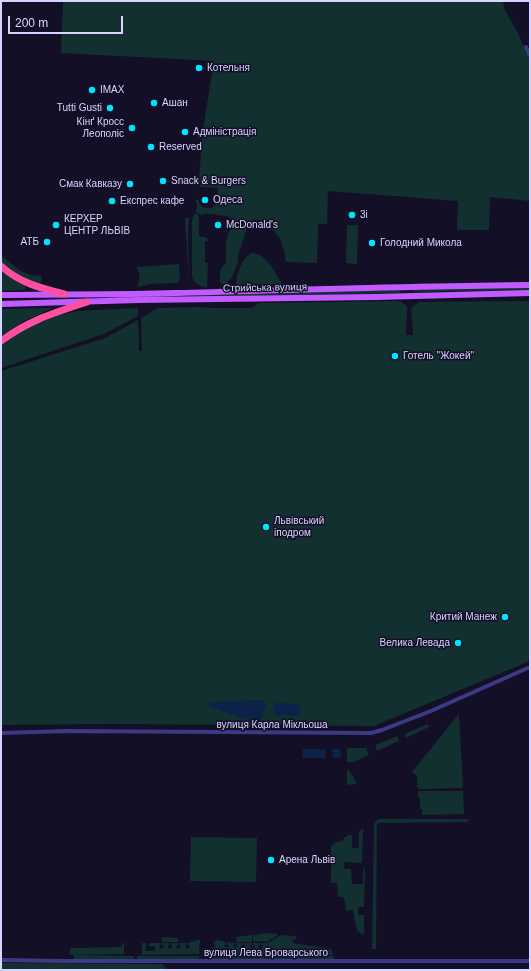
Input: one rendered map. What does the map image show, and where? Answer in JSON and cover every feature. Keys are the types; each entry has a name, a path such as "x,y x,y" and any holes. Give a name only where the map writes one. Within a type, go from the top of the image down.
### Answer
{"highway":[{"path":"1,266 7,272 23,281 64,294"},
{"path":"1,341 36,319 86,302"}],"main road":[{"name":"Стрийська вулиця","path":"1,295 189,293 370,287 530,284"},
{"path":"189,293 189,300"},
{"name":"Стрийська вулиця","path":"1,304 135,300 530,293"}],"street":[{"path":"526,47 530,56"},
{"name":"вулиця Карла Мікльоша","path":"1,733 371,733 431,711 530,667"},
{"name":"вулиця Лева Броварського","path":"1,960 530,961"}],"green space":[{"path":"63,1 503,1 507,14 517,31 530,61 530,201 490,197 489,230 457,230 458,201 328,191 327,224 318,224 317,263 286,262 283,246 277,234 264,223 253,220 248,225 234,273 226,284 222,285 220,282 220,270 226,262 226,240 231,227 231,218 228,216 213,214 201,215 196,212 197,205 195,200 198,199 200,205 206,208 212,208 218,201 218,188 201,187 197,185 199,178 203,129 214,61 61,53"},
{"path":"196,213 199,216 199,235 201,237 206,237 208,240 205,241 205,262 208,263 207,288 196,283 192,277 192,221 193,216"},
{"path":"185,218 189,218 189,283"},
{"path":"347,225 358,225 357,264 346,263"},
{"path":"251,253 262,256 270,264 282,284 237,285 236,283 240,266 245,258"},
{"path":"1,255 19,270 30,275 41,276 42,280 39,285 23,279 1,262"},
{"path":"179,264 180,280 178,283 148,284 137,287 140,277 136,267"},
{"path":"1,268 25,286 26,289 1,291"},
{"path":"530,287 530,290 414,292 412,290 414,289"},
{"path":"400,290 401,292 399,293 198,296 200,294"},
{"name":"Львівський іподром","path":"400,301 407,306 406,335 413,335 411,308 419,302 530,301 530,661 374,726 110,724 1,725 1,371 105,338 138,320 139,351 142,351 141,318 158,308 252,308 259,303"},
{"path":"53,308 24,321 1,336 1,309"},
{"path":"138,308 138,316 104,334 1,368 1,344 21,330 52,316 78,311"},
{"path":"458,715 463,787 419,789 417,787 417,776 412,772"},
{"path":"428,724 429,727 406,738 404,734"},
{"path":"397,736 399,741 377,751 375,745"},
{"path":"347,748 366,748 369,755 354,762 347,762"},
{"path":"347,770 349,770 356,784 347,785"},
{"path":"418,791 463,791 464,814 422,815"},
{"path":"380,819 468,819 469,822 377,824 376,949 372,949 374,824"},
{"path":"363,828 362,863 344,862 344,869 351,869 352,884 363,884 363,870 365,868 364,907 358,907 358,915 364,915 364,935 357,931 353,910 346,911 344,897 338,897 337,883 331,883 331,846 338,841 340,842 348,835 352,835 352,848 359,848 359,832"},
{"path":"191,837 257,838 256,882 190,881"},
{"path":"266,933 279,934 267,942 253,941 253,935"},
{"path":"252,935 252,942 236,942 236,937"},
{"path":"281,935 296,936 296,939 293,939 293,943 331,949 333,955 213,955 215,945 214,941 219,940 226,942 224,946 226,948 229,946 227,942 235,943 233,946 235,948 238,946 236,943 243,943 241,946 243,949 246,946 244,943 252,943 250,946 252,949 255,946 253,943 260,943 258,947 261,949 263,945 261,945 261,943 268,943"},
{"path":"162,937 178,938 178,942 162,942"},
{"path":"200,940 200,954 142,955 142,943 146,943 146,951 155,951 155,946 148,946 149,943 161,943 159,947 161,949 164,947 162,943 169,943 168,947 170,949 172,947 171,943 178,943 176,947 178,949 181,947 179,943 187,943 185,947 187,949 190,947 188,943"},
{"path":"122,943 124,943 124,954 70,955 70,948 122,947"},
{"path":"74,955 134,956 134,959 74,959"},
{"path":"137,956 199,956 199,959 137,959"},
{"path":"212,956 333,956 334,959 212,959"},
{"path":"1,963 162,964 166,970 1,970"}],"water":[{"path":"263,700 266,704 261,720 257,722 209,706 209,702"},
{"path":"274,704 298,704 300,706 299,714 297,716 275,715 273,712"},
{"path":"303,749 325,749 326,758 302,758"},
{"path":"332,749 339,749 341,758 333,758"}],"place":[{"name":"Котельня","path":"199,68"},
{"name":"IMAX","path":"92,90"},
{"name":"Ашан","path":"154,103"},
{"name":"Tutti Gusti","path":"110,108"},
{"name":"Кінґ Кросс Леополіс","path":"132,128"},
{"name":"Адміністрація","path":"185,132"},
{"name":"Reserved","path":"151,147"},
{"name":"Snack & Burgers","path":"163,181"},
{"name":"Смак Кавказу","path":"130,184"},
{"name":"Одеса","path":"205,200"},
{"name":"Експрес кафе","path":"112,201"},
{"name":"3і","path":"352,215"},
{"name":"КЕРХЕР ЦЕНТР ЛЬВІВ","path":"56,225"},
{"name":"McDonald's","path":"218,225"},
{"name":"АТБ","path":"47,242"},
{"name":"Голодний Микола","path":"372,243"},
{"name":"Готель \"Жокей\"","path":"395,356"},
{"name":"Львівський іподром","path":"266,527"},
{"name":"Критий Манеж","path":"505,617"},
{"name":"Велика Левада","path":"458,643"},
{"name":"Арена Львів","path":"271,860"}]}
